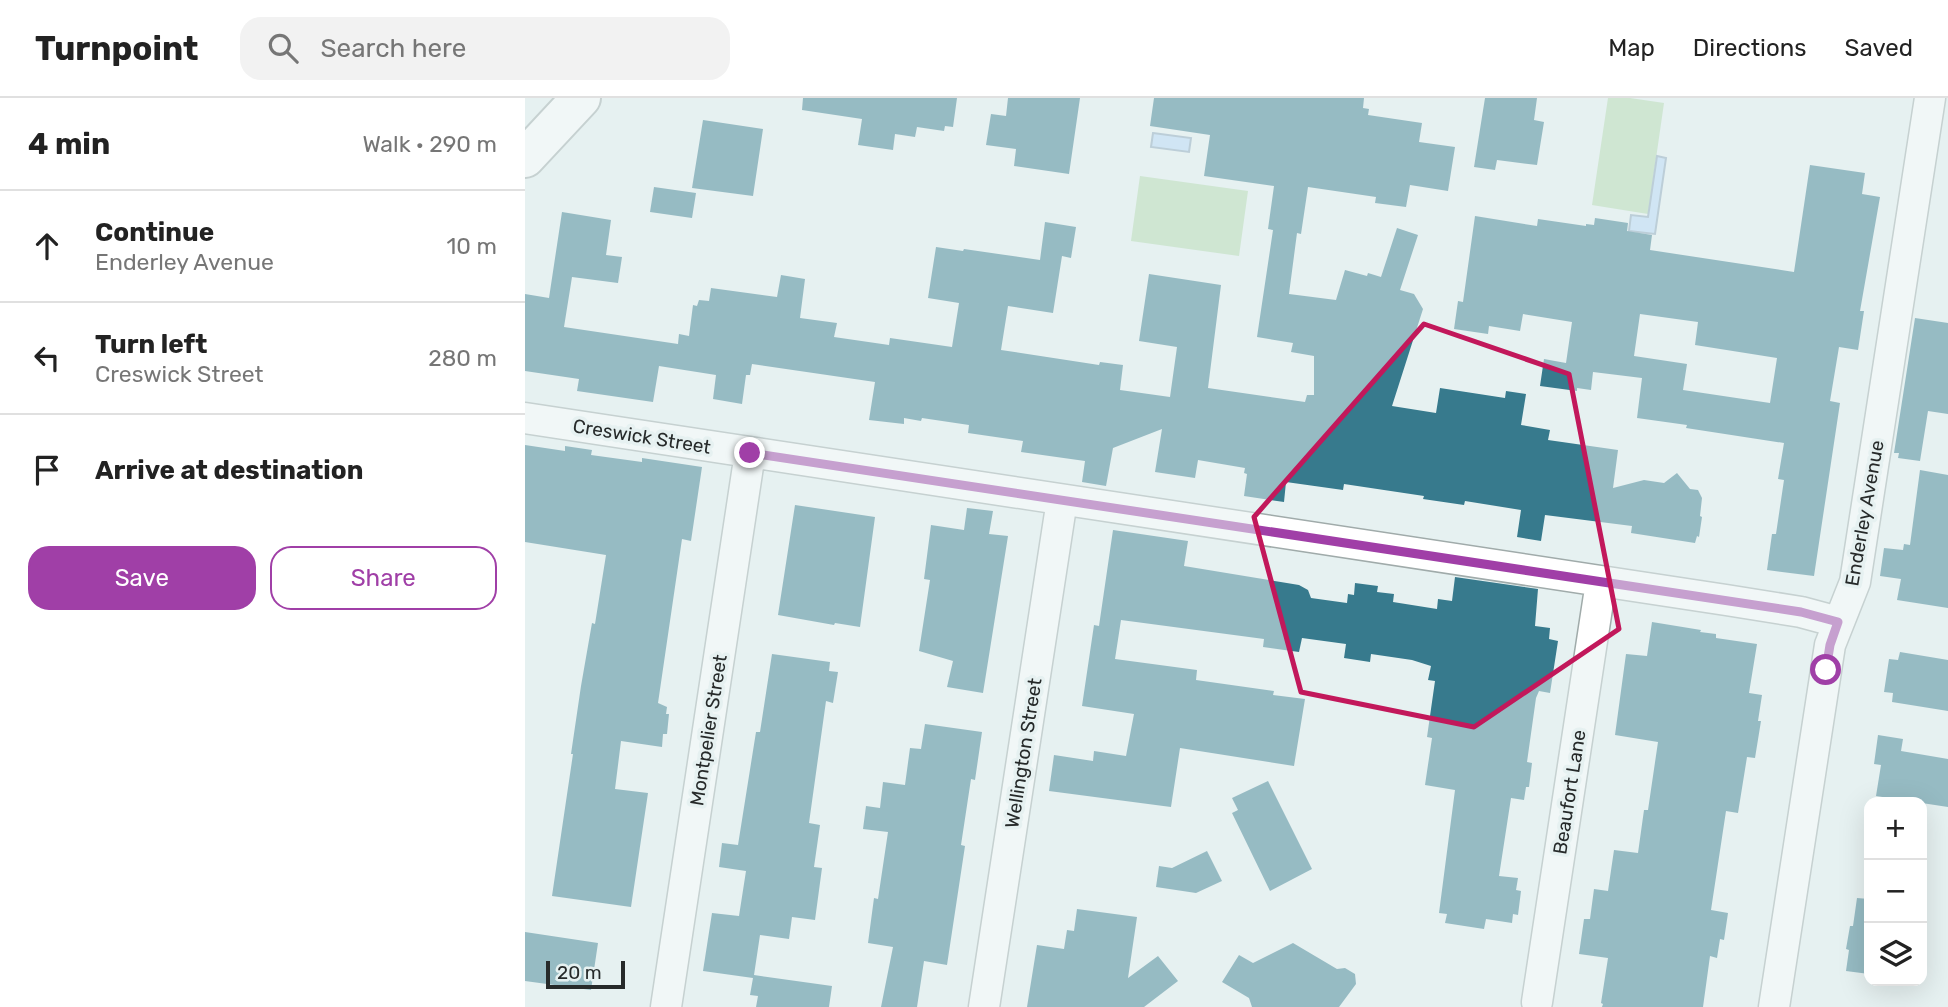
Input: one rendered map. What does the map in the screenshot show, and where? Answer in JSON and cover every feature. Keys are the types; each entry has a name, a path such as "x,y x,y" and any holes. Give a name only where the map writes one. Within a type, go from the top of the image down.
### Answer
{"highway":[{"path":"525,158 581,98"}],"street":[{"name":"Enderley Avenue","path":"1774,1007 1830,645 1855,582 1930,98"},
{"name":"Creswick Street","path":"525,418 1801,612 1838,622"},
{"name":"Montpelier Street","path":"666,1007 750,453"},
{"name":"Wellington Street","path":"984,1007 1062,500"},
{"name":"Beaufort Lane","path":"1537,1002 1601,582"}],"highlighted area":[{"path":"1424,324 1569,374 1619,629 1474,727 1301,692 1254,517"}],"green space":[{"path":"1608,98 1664,103 1648,214 1592,205"},
{"path":"1140,176 1248,191 1239,256 1131,241"}],"water":[{"path":"1153,133 1191,138 1189,152 1151,147"},
{"path":"1657,156 1666,158 1655,234 1629,231 1631,215 1648,217"}],"building":[{"path":"803,98 957,98 953,127 945,126 944,131 917,127 915,137 895,134 893,150 858,145 862,119 802,110"},
{"path":"1008,98 1080,98 1069,174 1014,166 1016,149 986,145 991,114 1006,116"},
{"path":"1154,98 1364,98 1363,108 1369,109 1368,115 1422,123 1419,142 1455,147 1448,191 1410,185 1406,207 1375,203 1376,197 1308,187 1301,234 1297,233 1289,294 1336,300 1345,270 1381,277 1397,228 1418,235 1400,290 1414,294 1423,309 1392,406 1436,413 1440,388 1505,398 1506,391 1526,394 1521,425 1550,430 1548,440 1618,450 1613,488 1644,480 1664,483 1677,473 1690,489 1698,490 1702,498 1702,517 1699,537 1697,536 1695,543 1631,533 1632,526 1545,515 1541,541 1517,537 1521,510 1465,501 1464,505 1423,499 1424,496 1344,484 1343,490 1286,482 1284,502 1244,496 1247,474 1244,473 1245,468 1198,460 1195,478 1155,472 1162,429 1113,448 1106,486 1082,482 1085,461 1021,452 1023,441 968,433 969,425 922,418 921,421 904,418 904,424 869,420 875,382 752,364 750,375 746,375 742,404 713,399 716,375 659,366 653,402 577,391 579,379 525,371 525,294 549,298 562,212 611,220 606,255 622,257 618,283 572,277 564,327 678,344 679,334 689,336 693,305 697,306 699,300 709,301 711,288 777,297 781,275 805,279 800,318 837,323 834,337 889,345 890,338 952,347 959,303 928,298 936,247 1040,260 1045,222 1076,227 1071,258 1062,256 1053,313 1008,306 1001,350 1099,365 1100,362 1123,365 1120,390 1170,397 1177,347 1139,341 1149,274 1221,285 1208,388 1305,402 1307,395 1314,395 1314,356 1291,352 1293,343 1257,337 1273,230 1268,229 1274,186 1204,176 1210,135 1150,126"},
{"path":"1485,98 1537,98 1534,120 1544,122 1537,165 1497,160 1495,170 1474,167"},
{"path":"703,120 763,129 753,196 692,188"},
{"path":"1810,165 1865,173 1862,194 1880,197 1860,311 1864,311 1858,350 1839,347 1830,401 1840,403 1814,576 1767,570 1772,534 1776,534 1784,480 1778,479 1784,443 1637,418 1642,378 1593,372 1591,390 1540,386 1544,359 1566,363 1572,322 1523,314 1520,331 1489,326 1488,334 1454,329 1458,301 1463,302 1475,216 1537,226 1538,219 1586,226 1594,225 1595,218 1628,223 1627,231 1652,235 1650,250 1794,272","holes":["1640,314 1698,322 1695,345 1777,358 1770,403 1683,390 1687,364 1634,356"]},
{"path":"654,187 696,193 692,218 650,212"},
{"path":"1915,318 1948,323 1948,414 1928,411 1920,461 1898,458 1899,453 1894,453"},
{"path":"525,445 565,451 565,446 592,450 591,455 642,462 642,458 702,467 691,541 682,539 658,703 667,707 667,734 663,734 662,747 621,741 615,789 648,793 631,907 552,896 581,686 592,623 595,624 606,555 525,542"},
{"path":"1920,470 1948,475 1948,608 1897,600 1901,579 1880,576 1884,548 1903,550 1904,544 1910,545"},
{"path":"795,505 875,517 860,627 778,615"},
{"path":"967,508 993,511 989,534 1008,536 983,693 947,687 953,661 919,651 930,580 924,579 931,525 964,530"},
{"path":"1113,530 1188,541 1184,566 1299,585 1308,590 1311,598 1347,603 1348,594 1354,595 1355,583 1378,586 1377,592 1394,594 1393,602 1437,609 1438,599 1452,601 1455,577 1538,589 1535,626 1550,628 1549,639 1558,641 1550,693 1539,691 1536,698 1527,762 1532,763 1529,787 1526,787 1524,800 1511,798 1499,876 1518,878 1516,890 1521,891 1518,915 1513,914 1512,923 1486,919 1484,929 1445,923 1447,914 1439,913 1455,790 1425,785 1432,738 1427,737 1435,681 1428,680 1431,666 1412,660 1371,654 1370,662 1344,658 1346,644 1302,638 1299,652 1263,647 1264,639 1121,620 1115,659 1197,670 1196,680 1274,691 1273,695 1305,699 1294,766 1180,748 1171,807 1049,791 1054,755 1093,761 1094,751 1126,756 1134,714 1082,706 1094,625 1099,626"},
{"path":"1652,622 1701,630 1700,632 1716,634 1716,638 1757,644 1749,693 1762,695 1758,721 1761,721 1755,758 1747,757 1738,813 1726,811 1711,910 1728,913 1724,940 1720,939 1717,958 1710,956 1703,1007 1602,1007 1608,958 1579,954 1584,919 1590,919 1594,889 1608,891 1614,850 1638,853 1644,810 1648,810 1658,742 1615,735 1626,654 1647,656"},
{"path":"1900,652 1948,660 1948,711 1892,702 1893,693 1884,692 1889,659 1898,660"},
{"path":"772,654 830,662 829,671 838,672 833,703 826,701 809,823 820,825 814,867 822,868 815,920 792,917 789,939 760,935 754,975 832,986 829,1007 756,1007 758,996 750,995 753,978 703,971 712,913 739,916 746,871 719,867 722,843 738,845"},
{"path":"925,724 982,732 975,780 971,779 961,845 965,846 947,965 924,961 917,1007 881,1007 893,947 868,943 888,832 863,829 866,806 880,808 883,782 905,785 910,748 921,749"},
{"path":"1878,735 1903,739 1901,751 1948,759 1948,807 1927,804 1927,797 1876,796 1881,765 1874,764"},
{"path":"1268,781 1312,869 1270,891 1232,813 1238,810 1232,798"},
{"path":"1207,851 1222,881 1196,893 1156,887 1159,866 1172,868"},
{"path":"1857,898 1864,899 1864,973 1846,971 1849,950 1846,949 1850,926 1853,926"},
{"path":"1077,909 1137,917 1128,978 1158,956 1178,981 1144,1007 1027,1007 1037,945 1064,949 1067,930 1074,931"},
{"path":"525,932 598,943 591,990 525,981"},
{"path":"1293,943 1337,969 1345,968 1355,974 1356,984 1339,1007 1252,1007 1249,998 1222,982 1239,955 1253,963"}],"route":[{"path":"750,453 1801,612 1838,622 1830,645 1826,670"}]}
